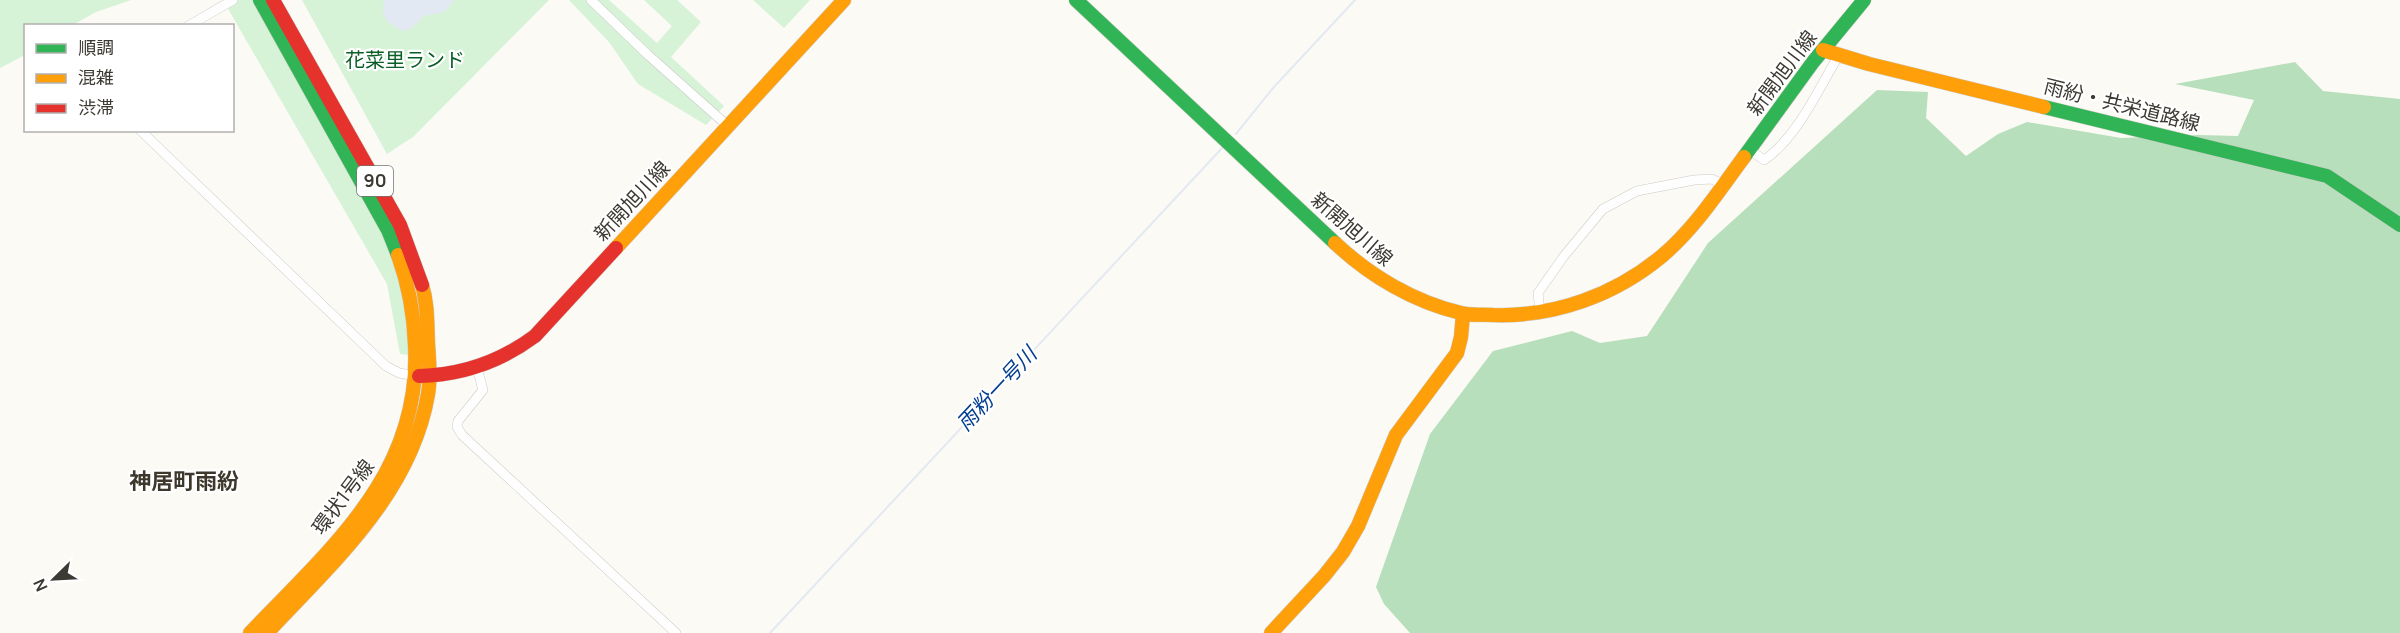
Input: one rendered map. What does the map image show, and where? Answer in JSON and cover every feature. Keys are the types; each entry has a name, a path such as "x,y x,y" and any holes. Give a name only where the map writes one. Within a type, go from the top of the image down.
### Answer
{"main road":[{"name":"環状1号線","path":"260,0 359,174 396,248 411,296 417,345 428,395 418,435 392,489 360,533 267,633"},
{"name":"環状1号線","path":"250,633 349,527 379,486 395,458 423,377 426,299 419,273 400,225 273,0"},
{"name":"新開旭川線","path":"423,377 477,368 514,352 535,336 844,0"},
{"name":"新開旭川線","path":"1076,0 1363,268 1389,286 1463,314 1520,315 1540,313 1595,296 1644,270 1664,254 1696,222 1823,50 1864,0"},
{"name":"雨紛・共栄道路線","path":"1823,50 1869,64 2327,176 2400,225"},
{"path":"1271,633 1328,570 1350,541 1396,435 1410,413 1454,357 1462,336 1463,314"}],"street":[{"path":"191,24 233,0"},
{"path":"591,0 647,54 729,127"},
{"path":"1750,150 1764,160 1776,152 1791,133 1839,55"},
{"path":"142,132 386,366 399,373 423,377"},
{"path":"1540,313 1538,293 1564,256 1603,209 1620,198 1648,188 1703,179 1712,179 1724,185"},
{"path":"477,368 483,390 459,421 457,427 462,435 676,633"}],"green space":[{"path":"0,0 131,0 96,12 75,24 24,24 24,56 0,68"},
{"path":"223,0 254,0 383,230 399,271 411,355 400,354 387,284"},
{"name":"花菜里ランド","path":"302,0 549,0 413,137 387,154"},
{"path":"569,0 609,0 657,43 672,26 644,0 677,0 701,22 671,57 724,106 706,125 638,84 609,42"},
{"path":"753,0 810,0 784,28"},
{"path":"2295,62 2323,91 2400,99 2400,633 1410,633 1384,604 1376,587 1430,434 1493,351 1572,331 1600,343 1647,336 1708,243 1877,90 1928,92 1926,118 1966,156 1998,134 2027,122 2121,138 2238,136 2254,100 2175,84"}],"shaded area":[{"path":"384,0 455,0 444,12 424,16 411,29 402,31 389,23 383,14"}],"waterway":[{"name":"雨粉一号川","path":"1236,134 1273,88 1355,0"},
{"name":"雨粉一号川","path":"770,633 1224,146"}],"traffic: fast":[{"path":"260,0 388,230 398,255"},
{"path":"1076,0 1335,243"},
{"path":"1744,157 1813,62 1864,0"},
{"path":"2044,107 2327,176 2400,225"}],"traffic: slow":[{"path":"616,248 844,0"},
{"path":"1823,50 1869,64 2044,107"},
{"path":"1335,243 1378,277 1426,302 1473,315 1516,315 1539,312 1583,301 1644,270 1674,245 1696,222 1744,157"},
{"path":"250,633 311,570 366,505 387,470 404,432 413,391 415,345 410,299 398,255"},
{"path":"267,633 366,525 405,464 419,430 429,388 427,314 422,285"},
{"path":"1271,633 1343,552 1358,526 1396,435 1457,353 1463,314"}],"traffic: jam":[{"path":"273,0 400,225 422,285"},
{"path":"419,376 466,370 495,360 522,345 535,336 616,248"}],"district":[{"name":"神居町雨紛","path":"184,481"}]}
